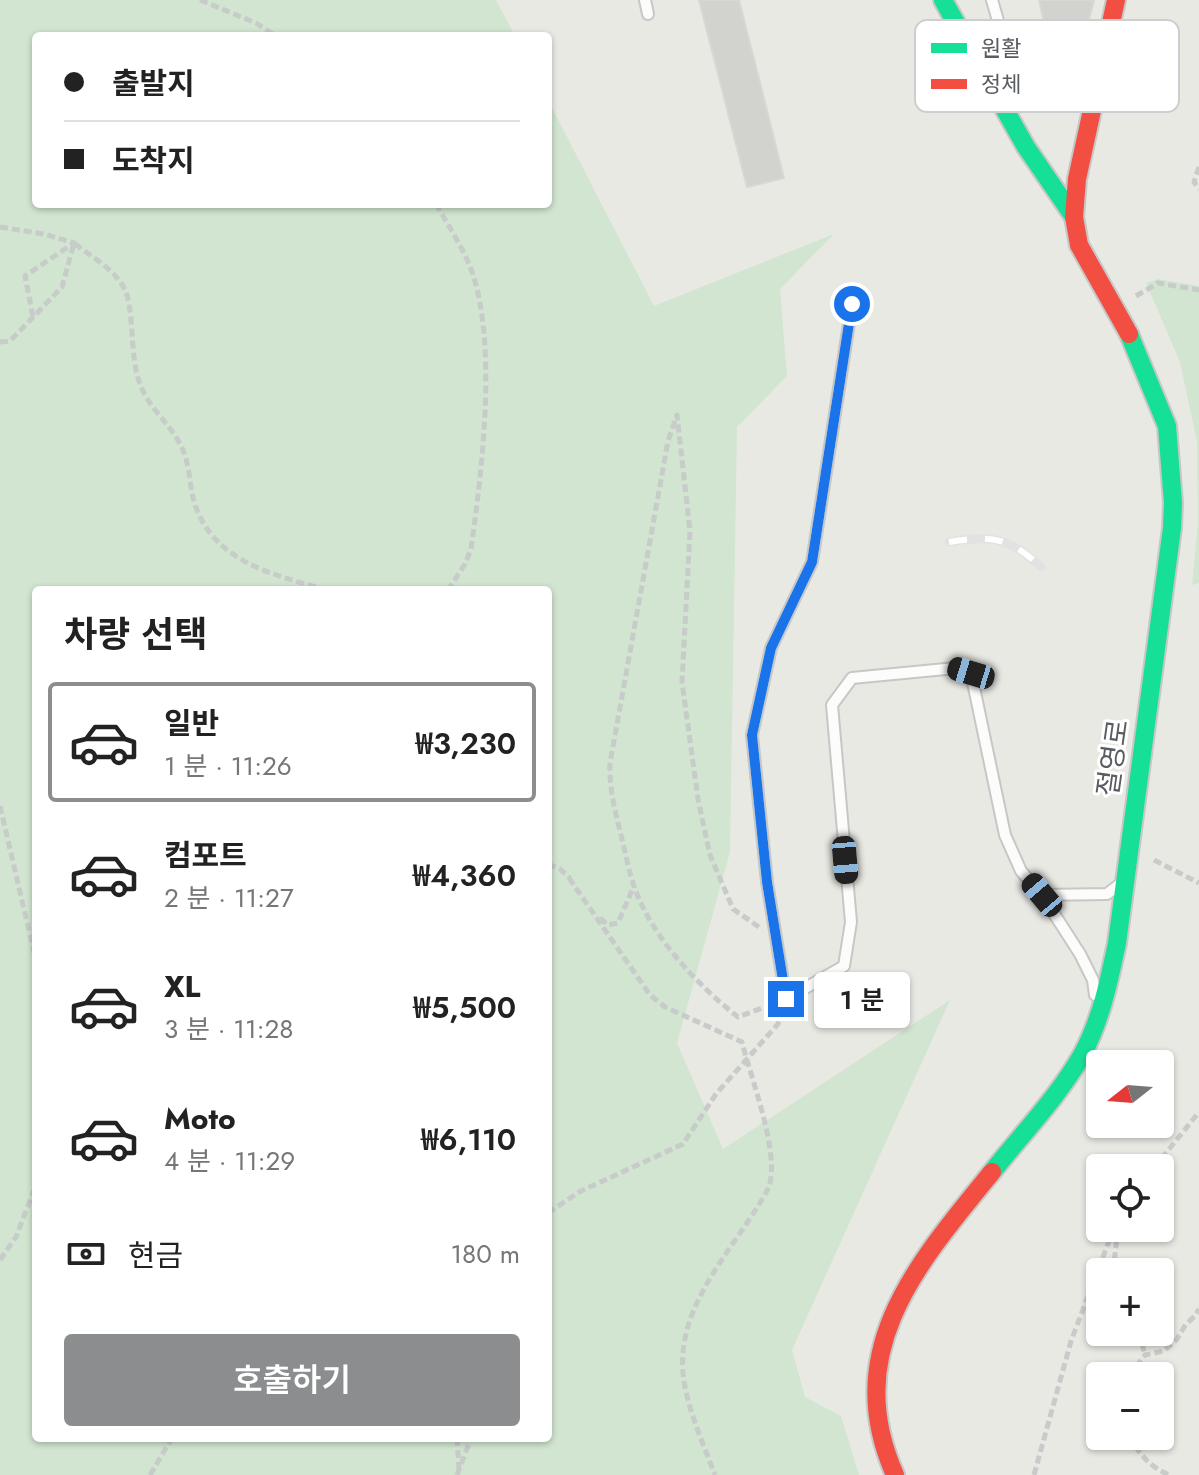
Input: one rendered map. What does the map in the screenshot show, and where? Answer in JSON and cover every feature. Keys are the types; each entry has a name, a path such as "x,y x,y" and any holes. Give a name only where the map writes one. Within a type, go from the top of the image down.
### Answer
{"main road":[{"path":"943,0 954,20"},
{"name":"절영로","path":"1112,20 1116,0"},
{"path":"1006,112 1074,217"},
{"name":"절영로","path":"895,1475 879,1434 875,1400 878,1363 886,1329 938,1242 1063,1083 1085,1049 1099,1018 1108,986 1125,880 1173,503 1167,426 1133,341 1079,245 1074,217 1077,179 1092,112"}],"lane":[{"path":"645,0 648,14"},
{"path":"992,0 998,20"},
{"path":"852,304 812,562 771,648 752,735 786,999 844,966 851,922 832,705 852,678 956,668 971,673 1005,835 1021,871 1042,895 1080,954 1093,980 1099,1018"},
{"path":"1042,895 1107,894 1125,880"}],"path":[{"path":"200,0 256,23 270,32"},
{"path":"1199,167 1194,182 1199,189"},
{"path":"438,208 465,257 475,284 487,375 471,549 451,586"},
{"path":"0,227 44,234 74,243 114,275 124,287 127,297 133,358 140,387 182,449 197,509 214,536 233,556 247,565 313,586"},
{"path":"33,317 25,276 74,243"},
{"path":"0,342 10,341 62,287 74,243"},
{"path":"1115,309 1158,283 1199,290"},
{"path":"775,928 757,927 733,909 710,855 698,799 682,682 690,531 677,415 668,441 610,763 612,797 634,886 673,953 715,999 738,1017 786,999"},
{"path":"0,806 32,944"},
{"path":"1128,855 1158,861 1199,883"},
{"path":"552,866 569,878 608,925 618,923 634,886"},
{"path":"569,878 650,995 665,1007 742,1042 770,1150 772,1177 761,1202 692,1309 686,1335 685,1386 715,1475"},
{"path":"552,1210 579,1192 683,1144 716,1094 778,1024 786,999"},
{"path":"1165,1154 1199,1112"},
{"path":"0,1260 16,1237 32,1195"},
{"path":"1034,1475 1071,1341 1110,1242"},
{"path":"1140,1362 1145,1355 1164,1351 1199,1309"},
{"path":"1143,1346 1145,1355"},
{"path":"150,1475 170,1442"},
{"path":"457,1442 458,1474"},
{"path":"458,1474 470,1442"},
{"path":"1137,1450 1154,1468 1169,1475"}],"green space":[{"path":"0,0 496,0 513,32 32,32 32,208 552,208 552,108 654,306 834,234 780,289 787,376 737,427 730,852 677,1043 723,1149 950,1000 792,1350 805,1397 841,1416 859,1475 0,1475"},
{"path":"1158,279 1199,286 1199,583 1192,585 1198,522 1197,442 1180,362 1146,283"}],"building":[{"path":"699,0 739,0 784,178 747,187"},
{"path":"1039,0 1094,0 1089,20 1043,20"}],"railway":[{"path":"949,542 977,539 999,541 1019,549 1041,567"}],"traffic: fast":[{"path":"943,0 954,20"},
{"path":"1006,112 1074,217"},
{"path":"992,1172 1051,1100 1082,1055 1099,1014 1117,943 1173,503 1167,426 1129,334"}],"traffic: jam":[{"path":"1112,20 1116,0"},
{"path":"1092,112 1077,179 1074,217 1079,245 1129,334"},
{"path":"895,1475 880,1430 876,1388 882,1349 895,1312 914,1276 937,1241 992,1172"}],"route":[{"path":"786,999 767,882 752,735 771,648 812,562 852,304"}]}
